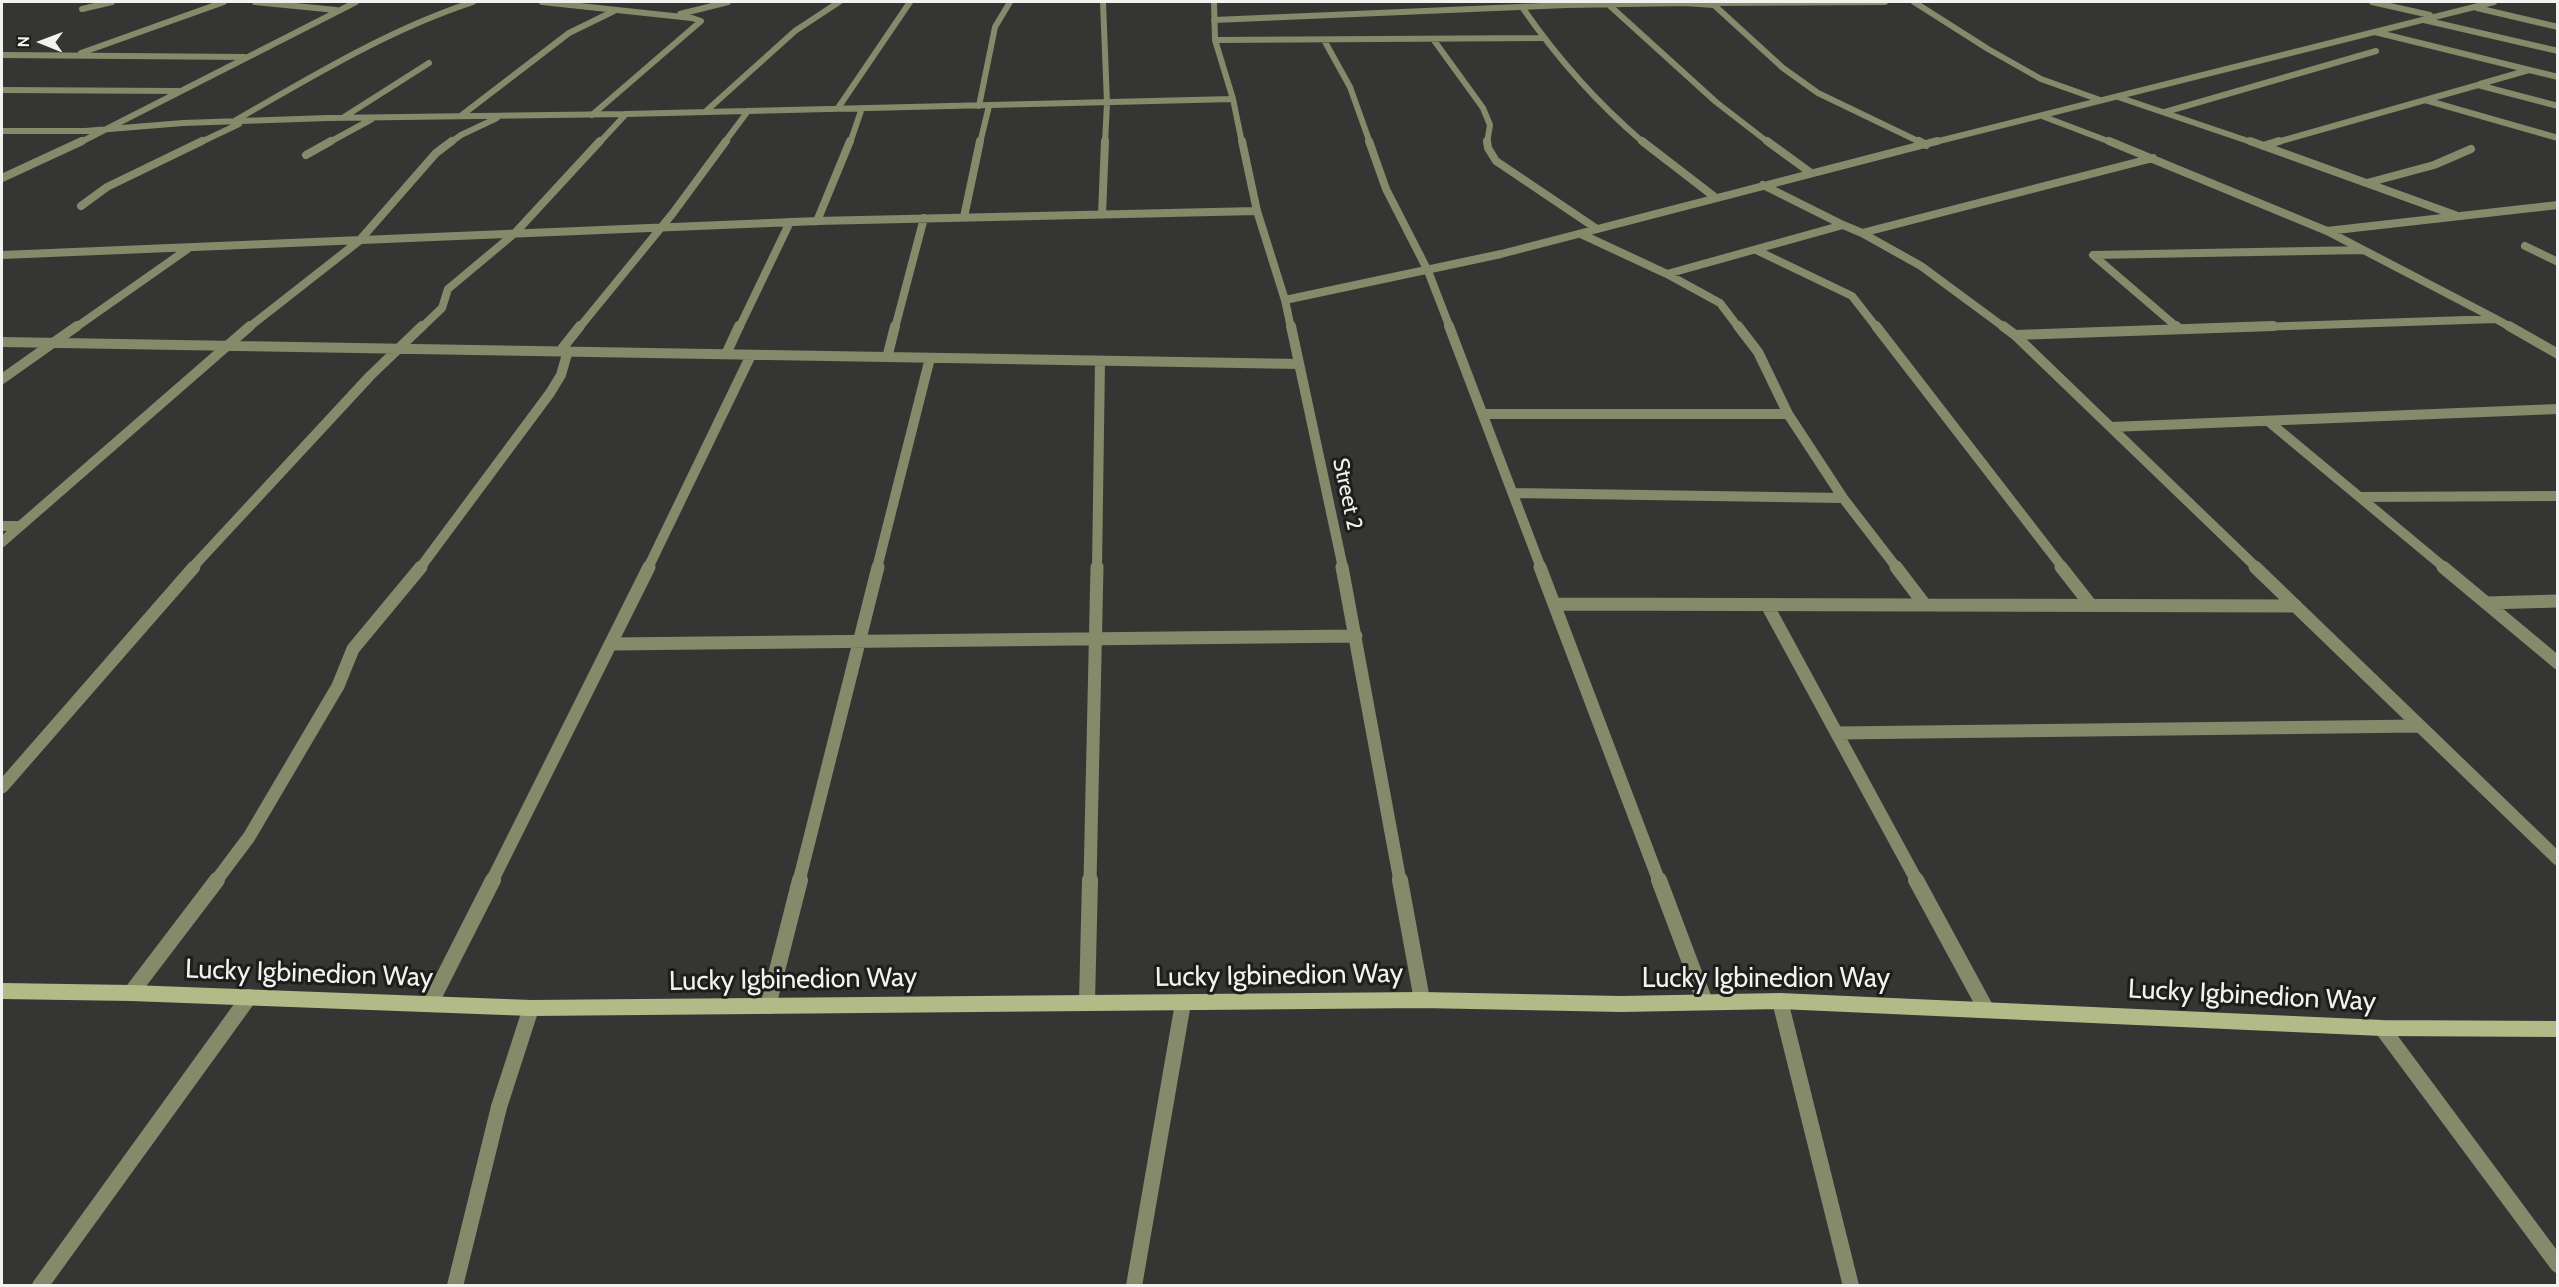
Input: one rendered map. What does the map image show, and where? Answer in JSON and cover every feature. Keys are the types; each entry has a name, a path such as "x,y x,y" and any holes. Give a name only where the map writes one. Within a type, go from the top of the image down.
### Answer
{"street":[{"path":"82,9 112,2"},
{"path":"74,55 224,2"},
{"path":"255,2 337,10"},
{"path":"2,178 110,129 179,91 356,2"},
{"path":"233,122 388,36 435,14 473,2"},
{"path":"542,2 698,19 701,22 592,115"},
{"path":"582,7 604,2"},
{"path":"674,16 728,2"},
{"path":"705,112 795,31 839,2"},
{"path":"838,108 910,2"},
{"path":"979,106 995,27 1010,2"},
{"path":"1102,214 1107,102 1103,2"},
{"name":"Street 2","path":"1214,2 1215,40 1233,99 1257,211 1285,300 1356,636 1422,1000"},
{"path":"1214,20 1522,7 1885,2"},
{"path":"1914,2 1988,49 2041,79 2102,100"},
{"path":"2372,2 2434,16"},
{"path":"1285,300 1428,271 1581,234 1810,173 2494,2"},
{"path":"1707,3 1719,7 1783,68 1818,93 1926,145"},
{"path":"1609,5 1716,102 1810,173"},
{"path":"1522,7 1542,38 1626,129 1674,169 1716,198"},
{"path":"2473,7 2558,27"},
{"path":"462,116 569,33 614,11"},
{"path":"2421,19 2558,51"},
{"path":"2374,32 2558,76"},
{"path":"1215,40 1542,38"},
{"path":"1433,39 1489,121 1491,128 1486,145 1496,161 1597,229"},
{"path":"1324,40 1350,87 1386,189 1428,271 1706,1002"},
{"path":"2165,112 2376,51"},
{"path":"2,55 246,57"},
{"path":"343,118 429,63"},
{"path":"2263,146 2531,70"},
{"path":"2478,85 2558,106"},
{"path":"2,90 179,91"},
{"path":"2116,97 2263,146 2455,215"},
{"path":"2,131 110,129 245,121 375,117 592,115 1233,99"},
{"path":"2424,99 2558,138"},
{"path":"964,217 989,106"},
{"path":"817,221 844,159 862,108"},
{"path":"561,350 662,226 748,111"},
{"path":"2,787 196,563 399,348 442,308 448,290 455,282 515,233 626,114"},
{"path":"2,542 226,345 359,241 436,153 461,135 505,115"},
{"path":"2042,116 2328,231 2558,354"},
{"path":"306,155 375,117"},
{"path":"81,206 107,187 245,121"},
{"path":"2367,183 2456,158 2471,149"},
{"path":"1862,233 2153,159"},
{"path":"1763,185 1862,233 1922,266 2015,335 2558,859"},
{"path":"2328,231 2558,205"},
{"path":"2,255 662,226 1257,211"},
{"path":"888,354 924,218"},
{"path":"726,354 790,222"},
{"path":"1667,274 1843,225"},
{"path":"1581,234 1667,274 1720,303 1758,352 1788,414 1843,498 1925,605"},
{"path":"2525,246 2558,262"},
{"path":"2,379 190,248"},
{"path":"1756,250 1852,296 2090,604"},
{"path":"2179,329 2092,255 2364,250"},
{"path":"2015,335 2496,319"},
{"path":"2,342 751,355 888,354 930,358 1299,364"},
{"path":"131,993 249,837 338,686 353,649 429,557 503,460 552,390 567,357 567,354 561,350"},
{"path":"430,1004 612,644 751,355"},
{"path":"768,1006 930,358"},
{"path":"1087,1002 1100,362"},
{"path":"2111,427 2558,409"},
{"path":"1484,414 1788,414"},
{"path":"2268,421 2558,663"},
{"path":"1514,494 1843,498"},
{"path":"2360,497 2558,496"},
{"path":"2,526 20,526"},
{"path":"2486,603 2558,601"},
{"path":"1556,604 2296,606"},
{"path":"1767,604 1986,1009"},
{"path":"612,644 1356,636"},
{"path":"1838,733 2420,726"},
{"name":"Lucky Igbinedion Way","path":"2,991 131,993 531,1008 1422,1000 1621,1004 1780,1002 1986,1009 2382,1028 2558,1029"},
{"path":"40,1286 249,997"},
{"path":"1780,1002 1851,1286"},
{"path":"1134,1286 1183,1003"},
{"path":"455,1286 499,1107 531,1008"},
{"path":"2382,1028 2558,1265"}]}
